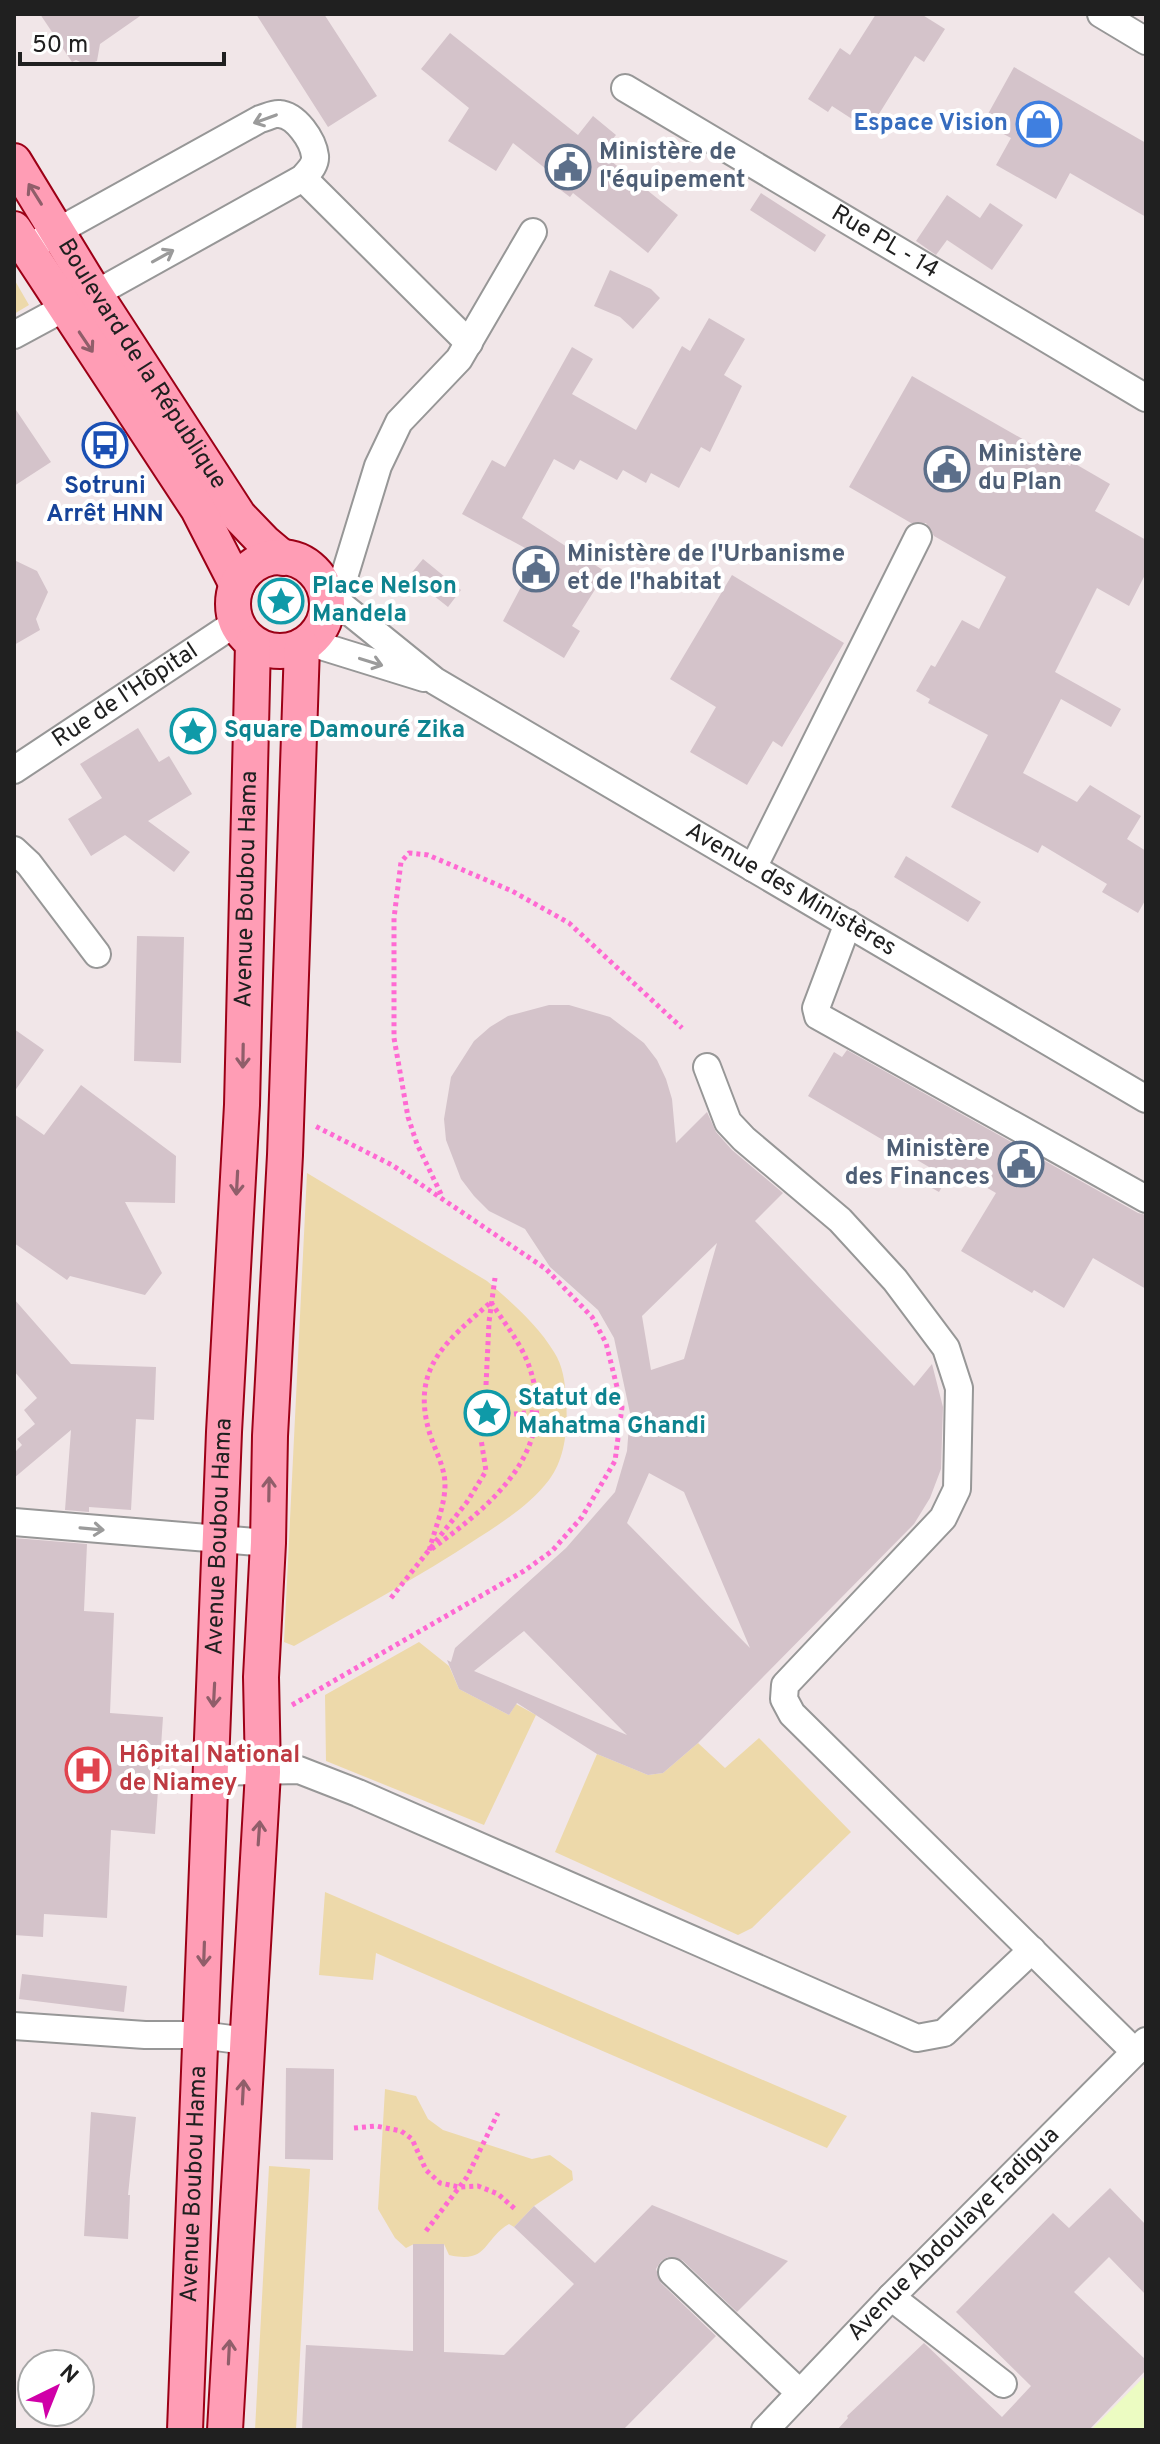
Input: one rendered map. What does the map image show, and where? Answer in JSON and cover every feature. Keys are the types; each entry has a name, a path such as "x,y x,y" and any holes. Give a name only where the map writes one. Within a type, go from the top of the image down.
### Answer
{"main road":[{"name":"Boulevard de la République","path":"14,161 95,294 239,516 283,558"},
{"name":"Boulevard de la République","path":"20,239 198,509 237,585"},
{"path":"272,558 283,558 310,568 331,596 324,620 305,644 277,651 245,632 234,597 237,585 251,567 272,558"},
{"name":"Avenue Boubou Hama","path":"185,2430 224,1432 242,1105 245,632"},
{"name":"Avenue Boubou Hama","path":"225,2430 263,1772 261,1677 305,644"}],"street":[{"path":"1101,14 1146,41"},
{"name":"Rue PL - 14","path":"625,88 1146,398"},
{"path":"14,335 95,294 303,178 313,167 315,156 307,135 294,120 279,114 260,119 58,231 20,239"},
{"path":"303,178 469,343"},
{"path":"331,596 378,466 399,422 459,359 533,232"},
{"path":"753,868 918,537"},
{"name":"Avenue des Ministères","path":"331,596 435,681 1146,1099"},
{"name":"Rue de l'Hôpital","path":"14,770 245,632"},
{"name":"Avenue des Ministères","path":"305,644 435,681"},
{"path":"14,850 29,864 97,954"},
{"path":"848,923 816,1008 818,1016 1146,1199"},
{"path":"707,1067 728,1122 840,1220 895,1280 946,1348 959,1388 957,1489 943,1518 785,1685 784,1699 792,1714 1032,1950 1141,2046"},
{"path":"14,1522 268,1543"},
{"path":"211,1772 299,1770 917,2038 944,2033 1032,1950"},
{"path":"14,2026 145,2035 201,2035 246,2041"},
{"name":"Avenue Abdoulaye Fadigua","path":"765,2430 891,2297 1141,2046"},
{"path":"672,2272 800,2393"},
{"path":"891,2297 1003,2384"}],"path":[{"path":"442,1197 408,1117 394,1038 396,893 401,862 409,853 428,855 512,891 569,923 682,1028"},
{"path":"286,1109 330,1135 392,1165 546,1269 592,1317 606,1343 622,1407 615,1461 589,1507 552,1551 524,1571 288,1708"},
{"path":"486,1385 495,1278"},
{"path":"429,1551 467,1523 525,1460 534,1438 536,1412 530,1368 491,1302"},
{"path":"429,1551 445,1485 424,1415 428,1371 445,1345 491,1302"},
{"path":"514,1414 536,1412"},
{"path":"391,1598 467,1502 486,1471 481,1439"},
{"path":"426,2231 467,2177 498,2113"},
{"path":"354,2128 376,2126 401,2131 412,2139 426,2170 440,2183 459,2187 478,2186 498,2194 515,2209"}],"shaded area":[{"path":"14,279 29,305 14,314"},
{"name":"Place Nelson Mandela","path":"281,578 297,585 304,601 297,617 281,624 265,617 258,601 265,585"},
{"path":"307,1173 487,1281 514,1305 540,1332 557,1357 564,1380 567,1419 565,1441 555,1471 525,1505 433,1566 294,1646 284,1642"},
{"path":"419,1642 449,1666 459,1689 509,1715 516,1704 536,1715 484,1825 326,1761 325,1695"},
{"path":"759,1738 851,1832 752,1928 738,1935 555,1852 597,1754 648,1775 663,1773 698,1743 725,1768"},
{"path":"325,1892 847,2116 827,2148 376,1953 373,1980 319,1975"},
{"path":"385,2089 416,2096 428,2119 443,2130 532,2159 550,2155 572,2171 573,2180 534,2206 514,2227 509,2224 500,2230 484,2249 471,2256 449,2255 444,2244 414,2244 406,2248 395,2238 378,2209"},
{"path":"269,2166 310,2169 296,2430 255,2430"}],"green space":[{"path":"1146,2375 1146,2430 1091,2430"}],"building":[{"path":"40,14 143,14 100,44 97,61 87,65 76,60 72,62"},
{"path":"256,14 324,14 377,96 328,127"},
{"path":"876,14 921,14 945,29 924,62 915,56 869,130 832,106 828,112 808,99 840,48 850,55"},
{"path":"450,33 578,135 593,116 616,135 601,153 678,215 648,253 573,193 570,197 550,182 555,176 513,143 496,171 448,141 469,108 421,69"},
{"path":"1014,67 1146,143 1146,217 1070,173 1056,199 996,165 1011,138 983,123"},
{"path":"761,193 826,235 815,252 750,210"},
{"path":"947,195 980,218 990,203 1023,225 992,270 947,240 936,255 916,241"},
{"path":"610,270 651,289 660,298 633,329 620,317 594,306"},
{"path":"709,318 745,339 724,375 742,386 710,452 701,447 679,488 651,473 646,483 623,470 617,480 580,460 574,470 554,459 522,518 606,572 572,626 580,631 564,658 503,621 538,555 462,514 492,460 505,467 572,347 593,359 572,394 636,430 682,346 690,351"},
{"path":"912,376 1070,466 1072,462 1110,484 1095,511 1146,540 1146,573 1129,606 1097,588 1055,672 1121,709 1111,727 1061,699 1023,773 1077,802 1090,785 1141,816 1127,839 1146,851 1146,899 1138,913 1102,892 1107,884 1042,845 1038,853 951,807 988,735 928,703 930,699 916,691 931,665 935,667 962,620 979,629 1006,577 934,536 926,523 911,523 849,487"},
{"path":"14,407 51,462 14,486"},
{"path":"423,559 461,590 448,607 409,576"},
{"path":"14,560 37,571 48,592 36,619 40,630 14,645"},
{"path":"732,575 844,643 782,747 773,741 747,785 690,752 716,707 670,679"},
{"path":"138,728 159,762 169,756 192,794 148,821 190,852 174,872 125,835 91,856 68,819 102,798 80,764"},
{"path":"906,856 981,902 968,922 894,877"},
{"path":"137,936 184,937 181,1063 134,1061"},
{"path":"549,1005 569,1005 610,1017 644,1043 666,1079 672,1099 676,1143 707,1112 716,1132 732,1150 783,1193 755,1221 914,1386 932,1364 943,1407 941,1469 930,1498 914,1524 698,1743 663,1773 648,1775 597,1754 517,1703 509,1715 459,1689 447,1660 451,1662 455,1648 566,1548 615,1492 627,1451 630,1413 614,1338 598,1310 550,1267 525,1229 489,1211 474,1196 461,1179 446,1140 444,1119 451,1077 474,1041 508,1016","holes":["717,1243 684,1359 651,1370 642,1316","649,1473 684,1492 750,1648 627,1523","524,1631 627,1735 474,1671"]},
{"path":"14,1029 44,1050 14,1092"},
{"path":"847,1050 1146,1215 1146,1289 1093,1258 1064,1308 961,1251 996,1193 953,1168 939,1192 921,1182 929,1167 808,1096 834,1052 842,1057"},
{"path":"81,1085 176,1156 175,1203 125,1202 162,1273 145,1295 70,1276 67,1280 14,1243 14,1114 44,1135"},
{"path":"14,1299 71,1364 156,1367 154,1420 136,1419 131,1510 89,1507 89,1512 65,1510 71,1430 14,1478 14,1453 22,1445 17,1439 35,1424 24,1410 37,1398 14,1371"},
{"path":"14,1538 87,1544 84,1611 114,1613 110,1713 163,1717 155,1834 111,1830 107,1918 44,1914 43,1937 14,1935"},
{"path":"22,1974 127,1986 124,2012 19,1999"},
{"path":"286,2068 334,2069 333,2160 285,2159"},
{"path":"91,2112 136,2117 128,2195 128,2239 84,2236"},
{"path":"1110,2188 1146,2225 1146,2295 1109,2257 1074,2292 1146,2360 1146,2370 1089,2430 837,2430 847,2416 924,2343 1002,2417 1031,2386 956,2312 1053,2213 1069,2228"},
{"path":"652,2205 788,2261 737,2312 682,2260 668,2257 661,2261 656,2269 661,2283 716,2336 623,2430 302,2430 306,2345 413,2351 413,2244 444,2244 444,2352 504,2355 574,2284 514,2227 534,2206 595,2263"}],"place":[{"name":"Espace Vision","path":"1039,124"},
{"name":"Ministère de l'équipement","path":"568,167"},
{"name":"Sotruni Arrêt HNN","path":"105,445"},
{"name":"Ministère du Plan","path":"947,469"},
{"name":"Ministère de l'Urbanisme et de l'habitat","path":"536,569"},
{"name":"Place Nelson Mandela","path":"281,601"},
{"name":"Square Damouré Zika","path":"193,731"},
{"name":"Ministère des Finances","path":"1021,1164"},
{"name":"Statut de Mahatma Ghandi","path":"487,1413"},
{"name":"Hôpital National de Niamey","path":"88,1770"}]}
